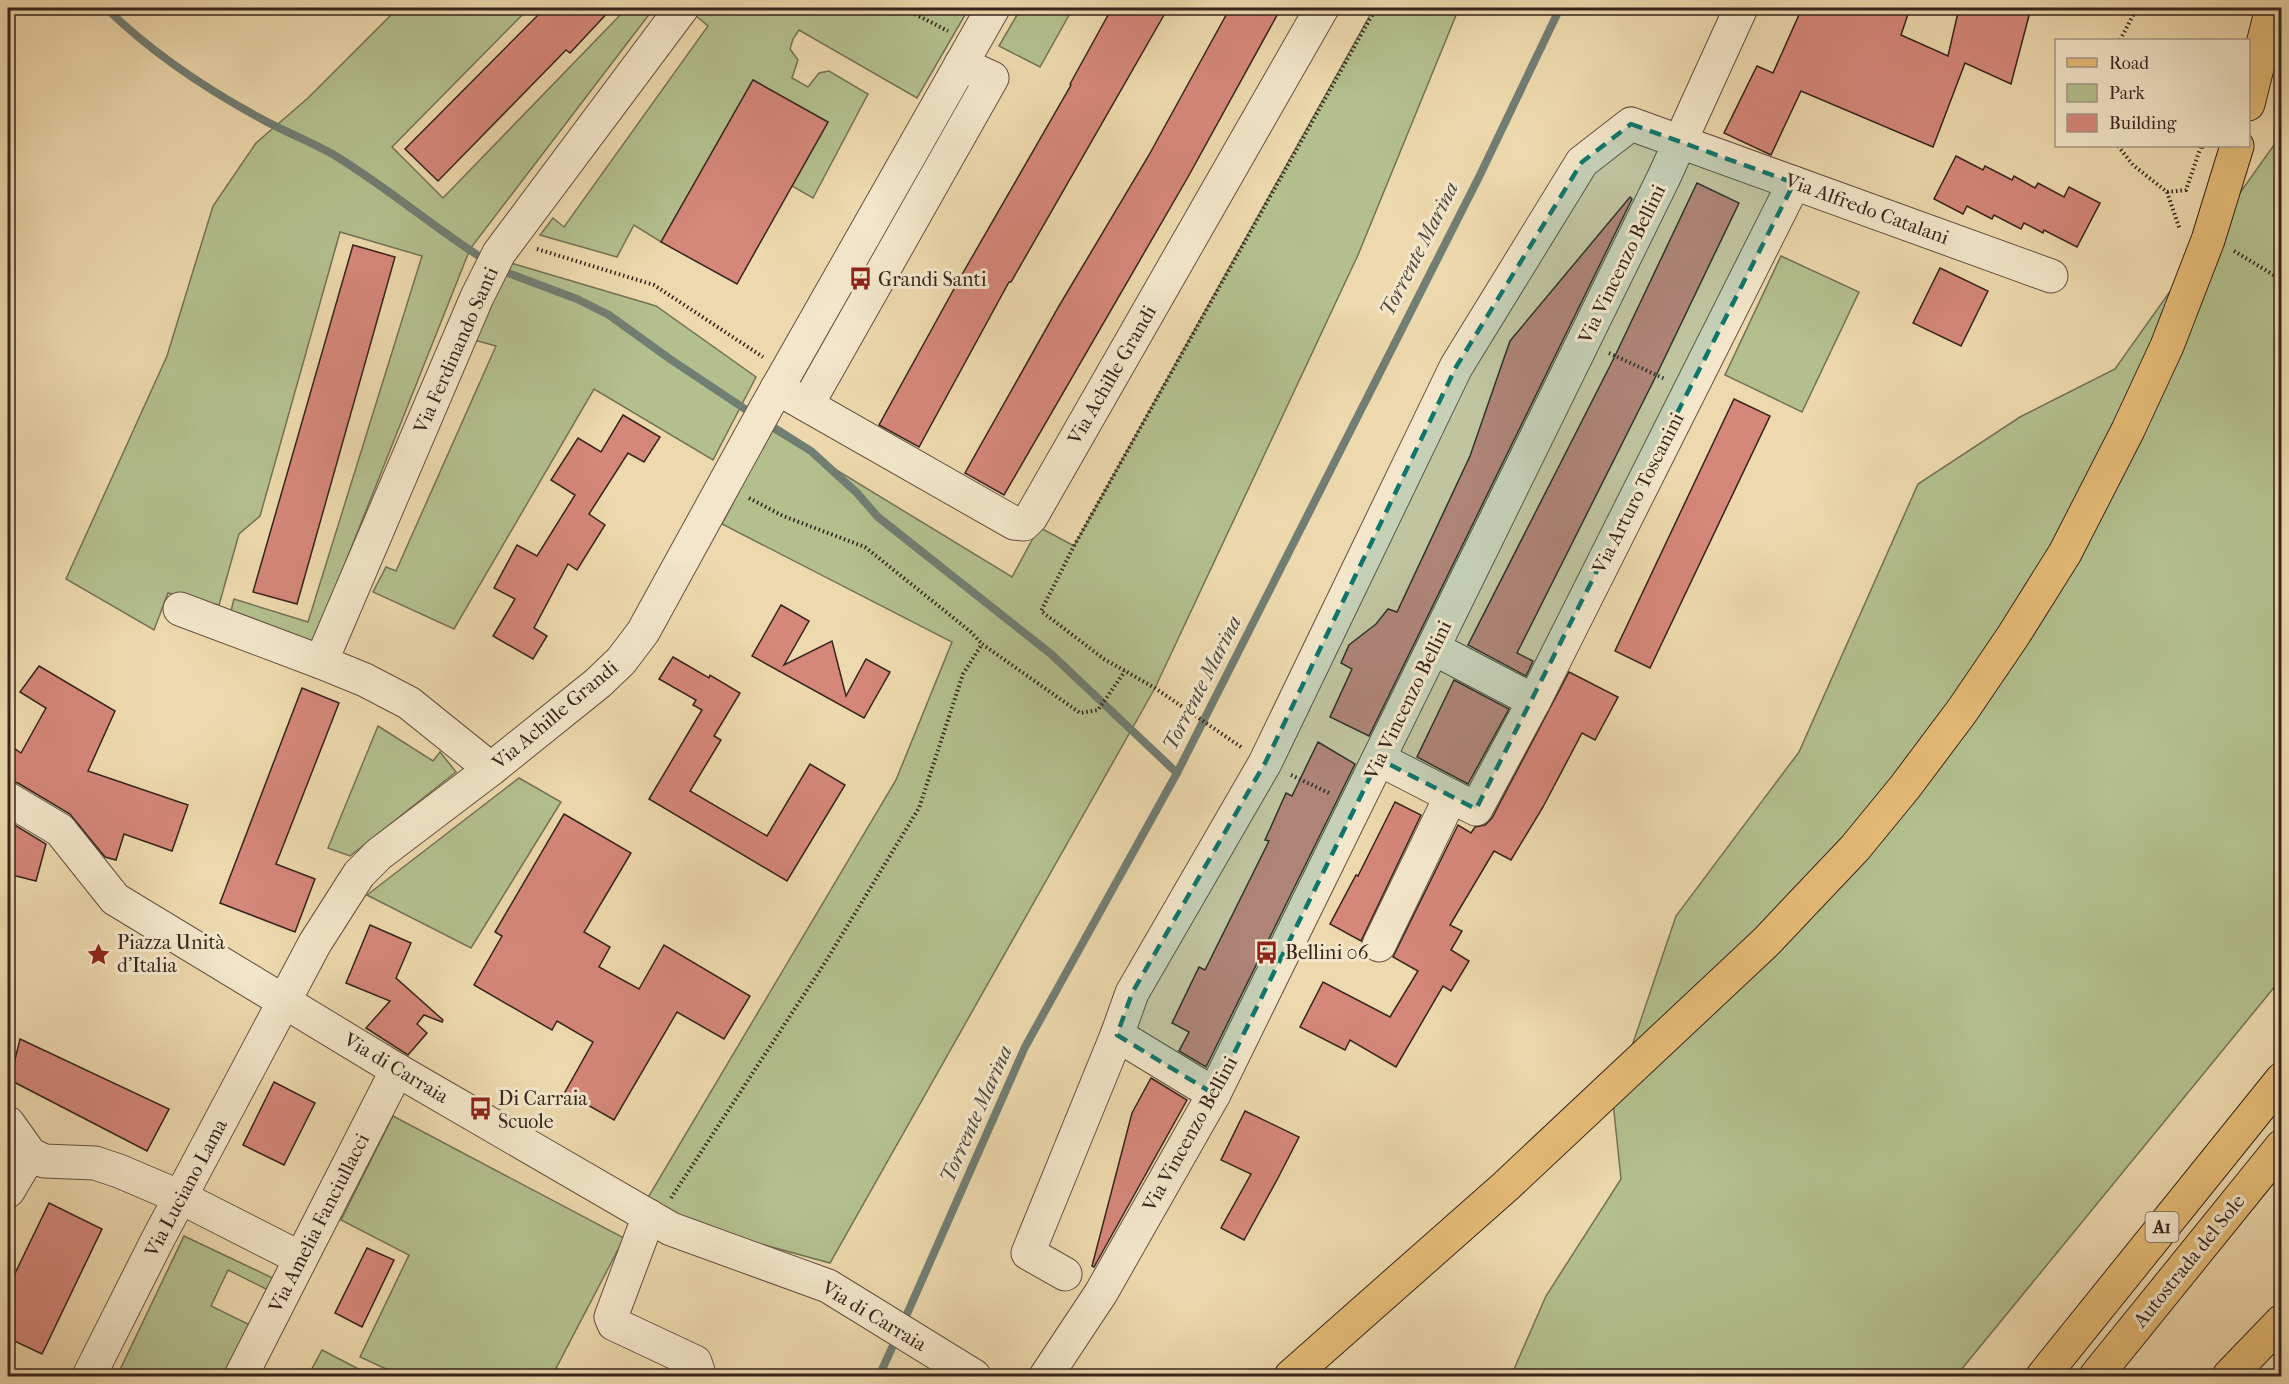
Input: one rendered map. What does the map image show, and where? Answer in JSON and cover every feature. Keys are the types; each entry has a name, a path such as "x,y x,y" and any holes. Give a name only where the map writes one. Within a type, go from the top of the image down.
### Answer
{"main road":[{"path":"2250,97 2272,8"},
{"path":"1292,1377 1506,1186 1766,942 1855,848 1905,788 1988,673 2065,553 2128,430 2167,346 2195,236 2223,147"},
{"name":"A1","path":"2043,1377 2282,1078"},
{"name":"Autostrada del Sole","path":"2096,1377 2282,1146"},
{"path":"2229,1377 2282,1321"}],"street":[{"name":"Via Ferdinando Santi","path":"321,662 477,297 504,247 682,8"},
{"name":"Via Achille Grandi","path":"285,1001 315,943 359,874 379,854 491,769 598,683 621,661 643,632 777,389 993,8"},
{"name":"Via Achille Grandi","path":"777,389 1014,523 1024,524 1031,517 1322,8"},
{"name":"Via Vincenzo Bellini","path":"1046,1377 1101,1293 1214,1094 1682,142 1741,8"},
{"path":"807,405 992,78 962,64"},
{"name":"Via Alfredo Catalani","path":"1262,761 1456,367 1582,162 1631,124 2052,276"},
{"name":"Via Arturo Toscanini","path":"1451,796 1476,809 1534,701 1794,183"},
{"path":"180,609 365,680 409,703 491,769"},
{"path":"1433,648 1534,701"},
{"path":"1379,759 1451,796 1379,945"},
{"path":"1065,1274 1028,1253 1132,993 1262,761"},
{"name":"Via di Carraia","path":"8,798 60,830 115,899 398,1070 652,1219 681,1233 828,1286 974,1377"},
{"name":"Via Luciano Lama","path":"89,1377 180,1197 285,1001"},
{"path":"1117,1035 1214,1094"},
{"name":"Via Amelia Fanciullacci","path":"241,1377 398,1070"},
{"path":"8,1123 30,1154 44,1161 95,1163 180,1197 300,1258"},
{"path":"8,1191 30,1154"},
{"path":"652,1219 611,1317 614,1324 695,1362 698,1371 695,1377"}],"path":[{"path":"903,8 952,33 955,27"},
{"path":"1356,805 1262,761 1155,688 1104,659 1041,611 1074,546 1376,8"},
{"path":"2121,39 2137,8"},
{"path":"2119,147 2133,165 2167,192 2195,236 2236,251 2282,280"},
{"path":"2167,192 2186,190 2201,147"},
{"path":"504,247 654,285 777,389"},
{"path":"1584,340 1689,391"},
{"path":"724,485 783,516 865,547 971,632 982,644 1080,713 1098,710 1125,671"},
{"path":"652,1219 826,961 920,808 963,674 982,644"}],"highlighted area":[{"path":"1631,124 1794,183 1476,809 1379,759 1214,1094 1117,1035 1132,993 1265,763 1456,367 1582,162"}],"green space":[{"path":"398,8 529,8 392,147 443,198 627,8 654,8 470,249 313,644 230,615 234,599 308,622 422,256 340,232 260,516 239,534 219,605 168,593 154,630 66,579 167,356 213,206 256,143 308,98"},
{"path":"702,8 969,8 917,98 799,30 790,49 798,60 792,78 808,87 819,73 829,71 868,94 813,198 792,186 828,122 753,80 661,242 634,225 617,257 540,235 553,218 564,227 708,26 696,16"},
{"path":"1021,8 1073,8 1040,67 999,46"},
{"path":"1374,8 1459,8 1358,255 1155,688 830,1263 640,1211 896,780 952,642 722,524 771,430 1012,577 1039,527 1074,546"},
{"path":"2281,135 2281,979 1956,1376 1511,1376 1546,1296 1621,1179 1613,1102 1676,916 1799,752 1918,484 2020,417 2115,369"},
{"path":"1781,256 1859,292 1802,412 1725,375"},
{"path":"511,263 656,306 756,377 713,460 594,389 454,629 373,592 386,567 396,571 496,346 474,340"},
{"path":"378,726 433,761 440,752 456,772 350,856 328,848"},
{"path":"519,778 561,802 471,948 367,895"},
{"path":"393,1116 624,1238 552,1376 401,1376 360,1357 409,1255 341,1220"},
{"path":"184,1236 277,1280 272,1292 228,1270 211,1306 256,1328 233,1376 117,1376"},
{"path":"322,1350 372,1376 308,1376"}],"building":[{"path":"545,8 612,8 570,53 566,50 438,181 405,149"},
{"path":"1112,8 1168,8 1009,282 919,447 879,425"},
{"path":"1230,8 1281,8 1188,177 1004,495 965,473 1059,306 1149,155"},
{"path":"1802,8 1910,8 1901,35 1948,56 1959,8 2031,8 2011,84 1965,63 1933,147 1801,91 1771,155 1724,133 1757,66 1773,73"},
{"path":"753,80 828,122 737,284 661,242"},
{"path":"1956,156 1983,170 1985,166 2012,180 2014,176 2035,188 2038,183 2064,197 2069,187 2100,203 2077,247 2044,230 2043,233 2024,223 2021,229 1994,215 1992,219 1967,206 1963,214 1934,199"},
{"path":"1697,183 1739,203 1655,378 1517,653 1533,661 1526,676 1468,645 1614,358"},
{"path":"1630,197 1632,199 1369,736 1330,717 1352,669 1341,663 1349,645 1376,624 1388,609 1397,612 1470,456 1510,341"},
{"path":"353,245 395,257 297,604 253,592"},
{"path":"1940,268 1988,291 1961,346 1913,323"},
{"path":"1734,399 1770,416 1650,668 1615,651"},
{"path":"623,415 660,437 644,462 628,453 589,514 605,525 577,570 568,564 534,628 547,636 533,659 493,636 515,599 494,588 517,545 537,556 575,495 551,480 578,438 601,452"},
{"path":"781,605 809,621 784,665 832,641 846,696 866,659 890,672 864,718 752,656"},
{"path":"673,657 740,693 714,736 721,740 690,791 767,836 810,764 845,785 787,881 649,799 702,710 693,705 696,700 659,679"},
{"path":"39,666 115,711 88,771 188,805 172,851 124,834 116,860 105,857 70,814 18,783 8,780 8,744 21,753 46,708 20,692"},
{"path":"1569,672 1618,697 1595,740 1582,733 1543,807 1511,860 1494,851 1450,925 1462,931 1451,950 1469,961 1451,991 1443,986 1396,1067 1350,1040 1345,1050 1300,1027 1323,982 1390,1017 1418,971 1393,957 1458,825 1471,833 1475,827 1485,825 1492,818"},
{"path":"1454,680 1509,709 1468,784 1417,757"},
{"path":"302,688 339,703 276,864 315,879 295,932 220,903"},
{"path":"1318,742 1355,764 1206,1067 1179,1051 1189,1032 1172,1023 1199,967 1205,970 1269,841 1265,840 1286,793 1292,796"},
{"path":"1395,802 1421,815 1361,941 1330,924 1356,875 1358,876"},
{"path":"564,814 631,853 584,932 610,947 599,967 639,989 664,945 750,996 724,1039 677,1012 614,1120 565,1092 593,1042 557,1021 552,1030 474,985 502,936 495,932"},
{"path":"8,821 46,844 36,881 8,874"},
{"path":"370,925 411,943 396,978 443,1020 442,1022 424,1015 417,1024 427,1033 408,1055 366,1028 390,1001 346,983"},
{"path":"20,1039 169,1109 147,1151 10,1080"},
{"path":"1151,1078 1187,1100 1094,1267 1092,1266 1132,1113"},
{"path":"274,1082 315,1103 284,1165 243,1145"},
{"path":"1245,1111 1299,1137 1244,1240 1221,1228 1251,1174 1221,1160"},
{"path":"49,1203 102,1229 42,1354 8,1338 8,1288"},
{"path":"367,1248 394,1260 362,1327 335,1313"}],"waterway":[{"path":"106,8 141,39 197,81 268,122 339,158 485,260"},
{"name":"Torrente Marina","path":"903,1323 1025,1047 1177,773 1479,177 1560,8"},
{"path":"500,270 577,299 609,315 754,415"},
{"path":"767,423 811,451 857,493 878,517 1051,654 1177,773"},
{"name":"Torrente Marina","path":"879,1376 897,1337"}],"place":[{"name":"Grandi Santi","path":"860,279"},
{"name":"Bellini 06","path":"1267,952"},
{"name":"Piazza Unità d'Italia","path":"99,954"},
{"name":"Di Carraia Scuole","path":"480,1109"}]}
